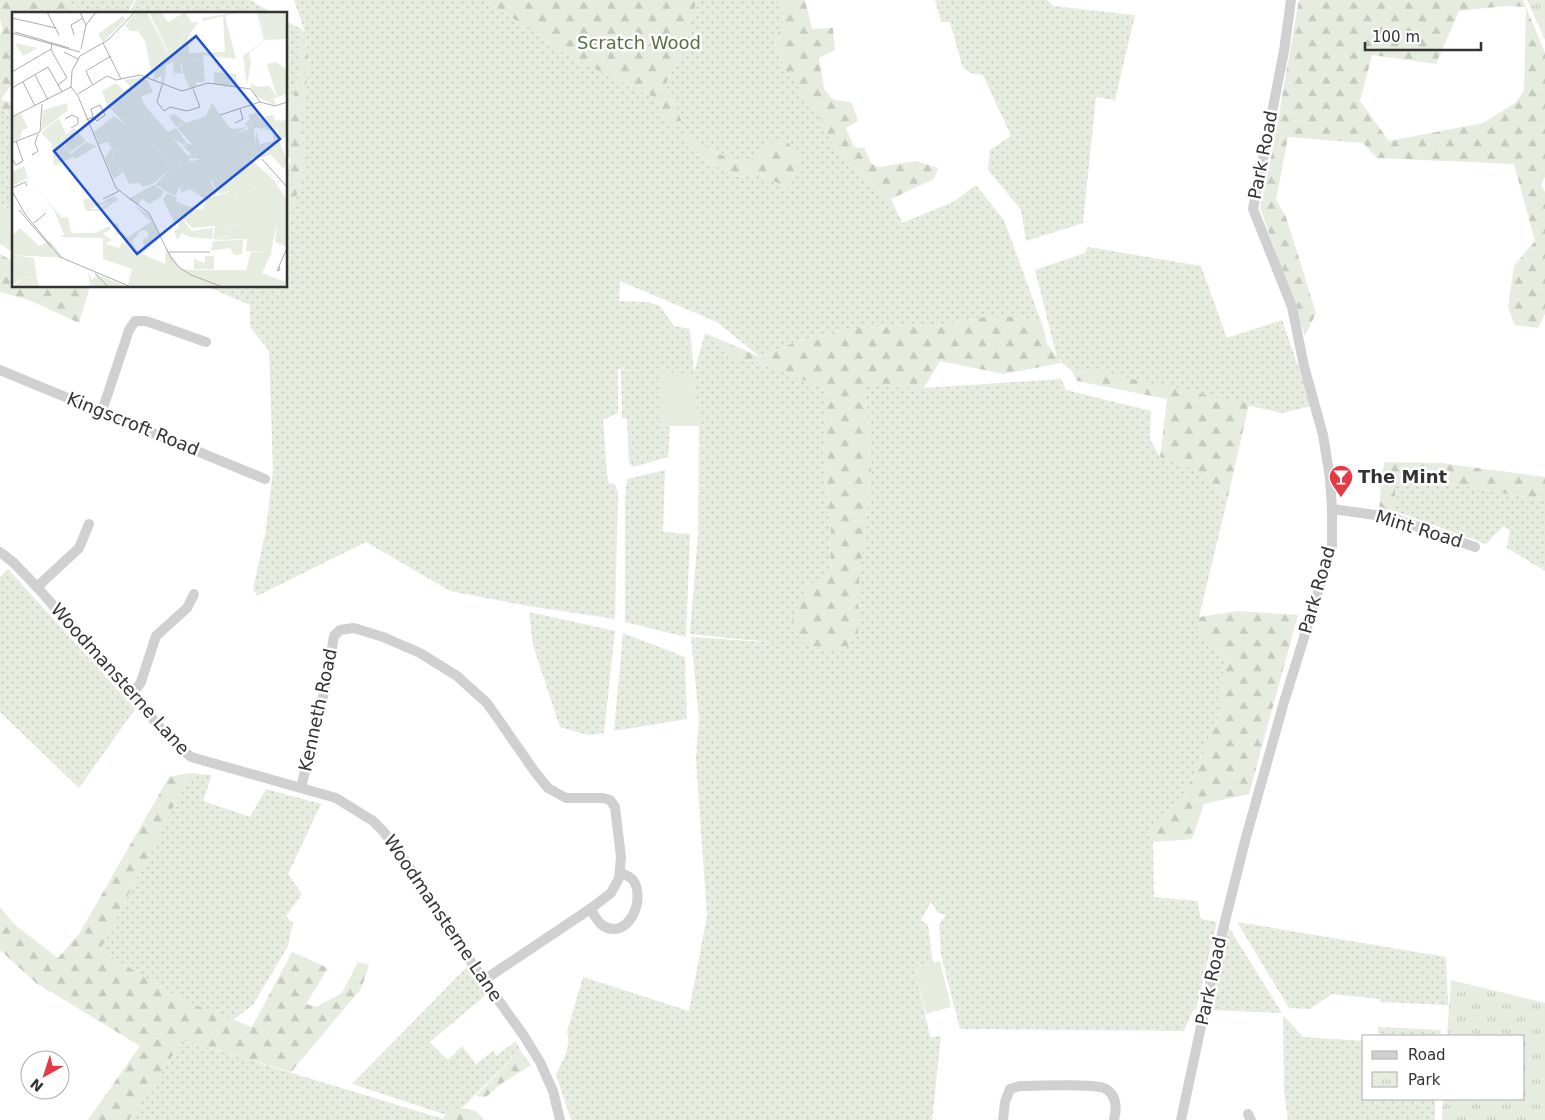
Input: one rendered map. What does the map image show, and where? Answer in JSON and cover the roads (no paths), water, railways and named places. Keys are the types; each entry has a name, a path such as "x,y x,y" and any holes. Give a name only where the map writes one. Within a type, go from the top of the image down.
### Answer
{"street":[{"name":"Park Road","path":"1181,1120 1215,961 1245,841 1284,702 1332,547 1330,478 1323,436 1304,366 1292,307 1252,209 1284,50 1291,0"},
{"path":"102,411 129,330 135,321 146,321 206,342"},
{"name":"Kingscroft Road","path":"0,370 265,479"},
{"name":"Mint Road","path":"1332,509 1390,517 1475,546"},
{"path":"37,587 79,548 89,524"},
{"name":"Woodmansterne Lane","path":"0,552 14,563 37,587 174,743 191,757 336,798 373,821 384,832 410,868 437,914 540,1062 553,1091 560,1120"},
{"path":"132,695 141,682 156,636 187,608 194,594"},
{"name":"Kenneth Road","path":"300,788 325,688 334,636 340,630 354,628 383,637 420,653 457,676 487,703 548,788 566,798 603,798 610,800 615,807 620,840 620,872"},
{"path":"484,980 590,910 610,893 619,878 620,872 630,877 636,886 638,897 635,916 618,928 602,925 590,910"},
{"path":"1003,1120 1005,1102 1010,1089 1020,1086 1089,1086 1101,1087 1115,1099 1114,1120"}],"place":[{"name":"The Mint","path":"1341,498"}],"park label":[{"name":"Scratch Wood","path":"639,43"}]}
